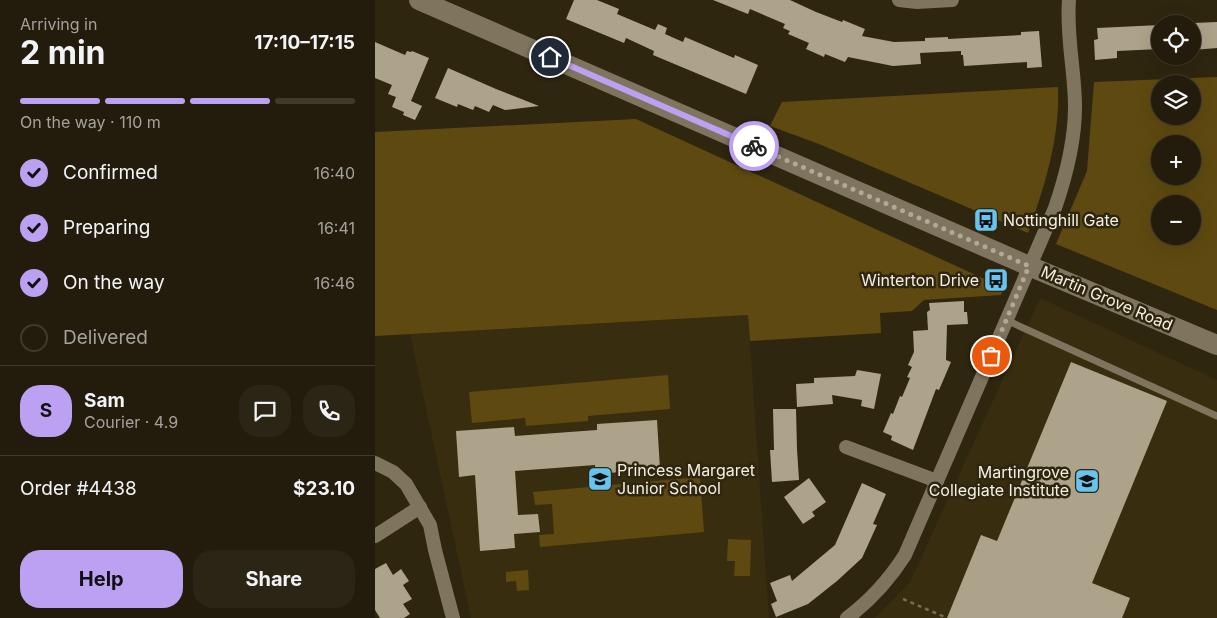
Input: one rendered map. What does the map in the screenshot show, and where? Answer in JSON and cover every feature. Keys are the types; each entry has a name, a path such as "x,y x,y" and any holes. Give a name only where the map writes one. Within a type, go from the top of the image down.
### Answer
{"main road":[{"name":"Martin Grove Road","path":"419,0 1029,266 1217,345"}],"street":[{"path":"899,0 917,2 952,0"},
{"path":"847,618 869,601 894,572 913,538 1055,208 1067,172 1075,107 1067,20 1069,0"},
{"path":"845,447 937,481"},
{"path":"375,463 393,472 406,484 430,525 453,618"},
{"path":"375,536 420,507"}],"lane":[{"path":"1006,320 1217,416"}],"path":[{"path":"903,599 947,618"}],"shaded area":[{"path":"1217,77 1217,310 1056,244 1087,171 1094,82 1151,80 1151,125 1201,125 1201,78"},
{"path":"1058,87 1057,125 1054,143 1040,197 1028,233 819,144 770,126 782,102"},
{"path":"636,119 1004,288 1001,295 924,300 912,311 880,313 881,333 750,341 748,315 375,336 375,132"},
{"name":"Martingrove Collegiate Institute","path":"1040,298 1217,380 1217,618 875,618 910,582"},
{"name":"Princess Margaret Junior School","path":"748,315 769,618 471,618 410,334"},
{"path":"668,375 670,409 588,416 588,421 526,426 525,418 472,423 469,392"},
{"path":"700,477 704,532 540,547 539,535 554,534 552,504 535,505 533,492"},
{"path":"728,539 751,540 750,576 734,576 735,561 727,561"},
{"path":"528,570 529,590 517,591 516,581 506,582 506,572"}],"building":[{"path":"574,0 597,0 619,9 617,14 655,30 658,24 667,28 665,34 683,42 685,37 734,58 735,55 758,65 746,94 653,55 654,51 626,38 624,43 566,19"},
{"path":"713,0 790,0 816,12 865,29 862,36 894,42 925,41 925,38 948,37 948,39 1021,35 1021,32 1039,31 1042,67 1027,68 1027,62 964,66 961,51 920,53 921,64 893,66 848,57 845,62 825,54 824,57 806,49 809,43 788,34 790,31 783,28 785,24 750,9 748,14"},
{"path":"1217,22 1217,48 1201,49 1201,23"},
{"path":"1151,25 1151,49 1117,51 1117,58 1095,60 1094,40 1098,39 1097,28"},
{"path":"375,42 405,55 407,51 412,51 429,58 411,101 422,106 415,120 403,115 404,112 392,107 396,97 388,94 392,85 375,78"},
{"path":"448,68 539,106 505,110 493,105 489,112 475,106 473,110 458,104 457,107 435,98"},
{"path":"964,301 964,312 967,312 968,324 947,325 946,360 951,362 939,390 936,389 913,450 891,440 892,436 883,432 910,378 907,377 912,367 908,365 914,352 913,331 928,330 927,312 930,310 929,303"},
{"path":"1071,362 1167,401 1092,583 1130,598 1122,618 947,618 981,535 997,541"},
{"path":"857,370 881,374 874,409 861,406 862,400 832,395 833,404 797,407 796,384 814,383 814,378 855,376"},
{"path":"773,409 796,409 799,480 772,482 770,450 774,450"},
{"path":"657,420 660,469 595,474 595,465 515,471 518,515 538,514 540,532 514,534 515,548 480,551 475,475 459,477 456,431 514,427 515,436 597,430 597,424"},
{"path":"809,478 826,502 812,512 815,516 803,524 784,497"},
{"path":"862,483 886,494 873,524 877,525 862,558 808,604 776,617 771,604 777,601 770,583 790,575 792,581 835,545"},
{"path":"386,563 393,575 401,569 409,581 403,585 412,599 403,604 410,614 404,618 380,618 375,610 375,569"}],"way so far":[{"path":"754,146 1029,266 991,356"}],"place":[{"name":"Nottinghill Gate","path":"986,220"},
{"name":"Winterton Drive","path":"996,280"},
{"name":"Princess Margaret Junior School","path":"600,479"},
{"name":"Martingrove Collegiate Institute","path":"1087,481"}],"route":[{"path":"550,57 754,146"}]}
